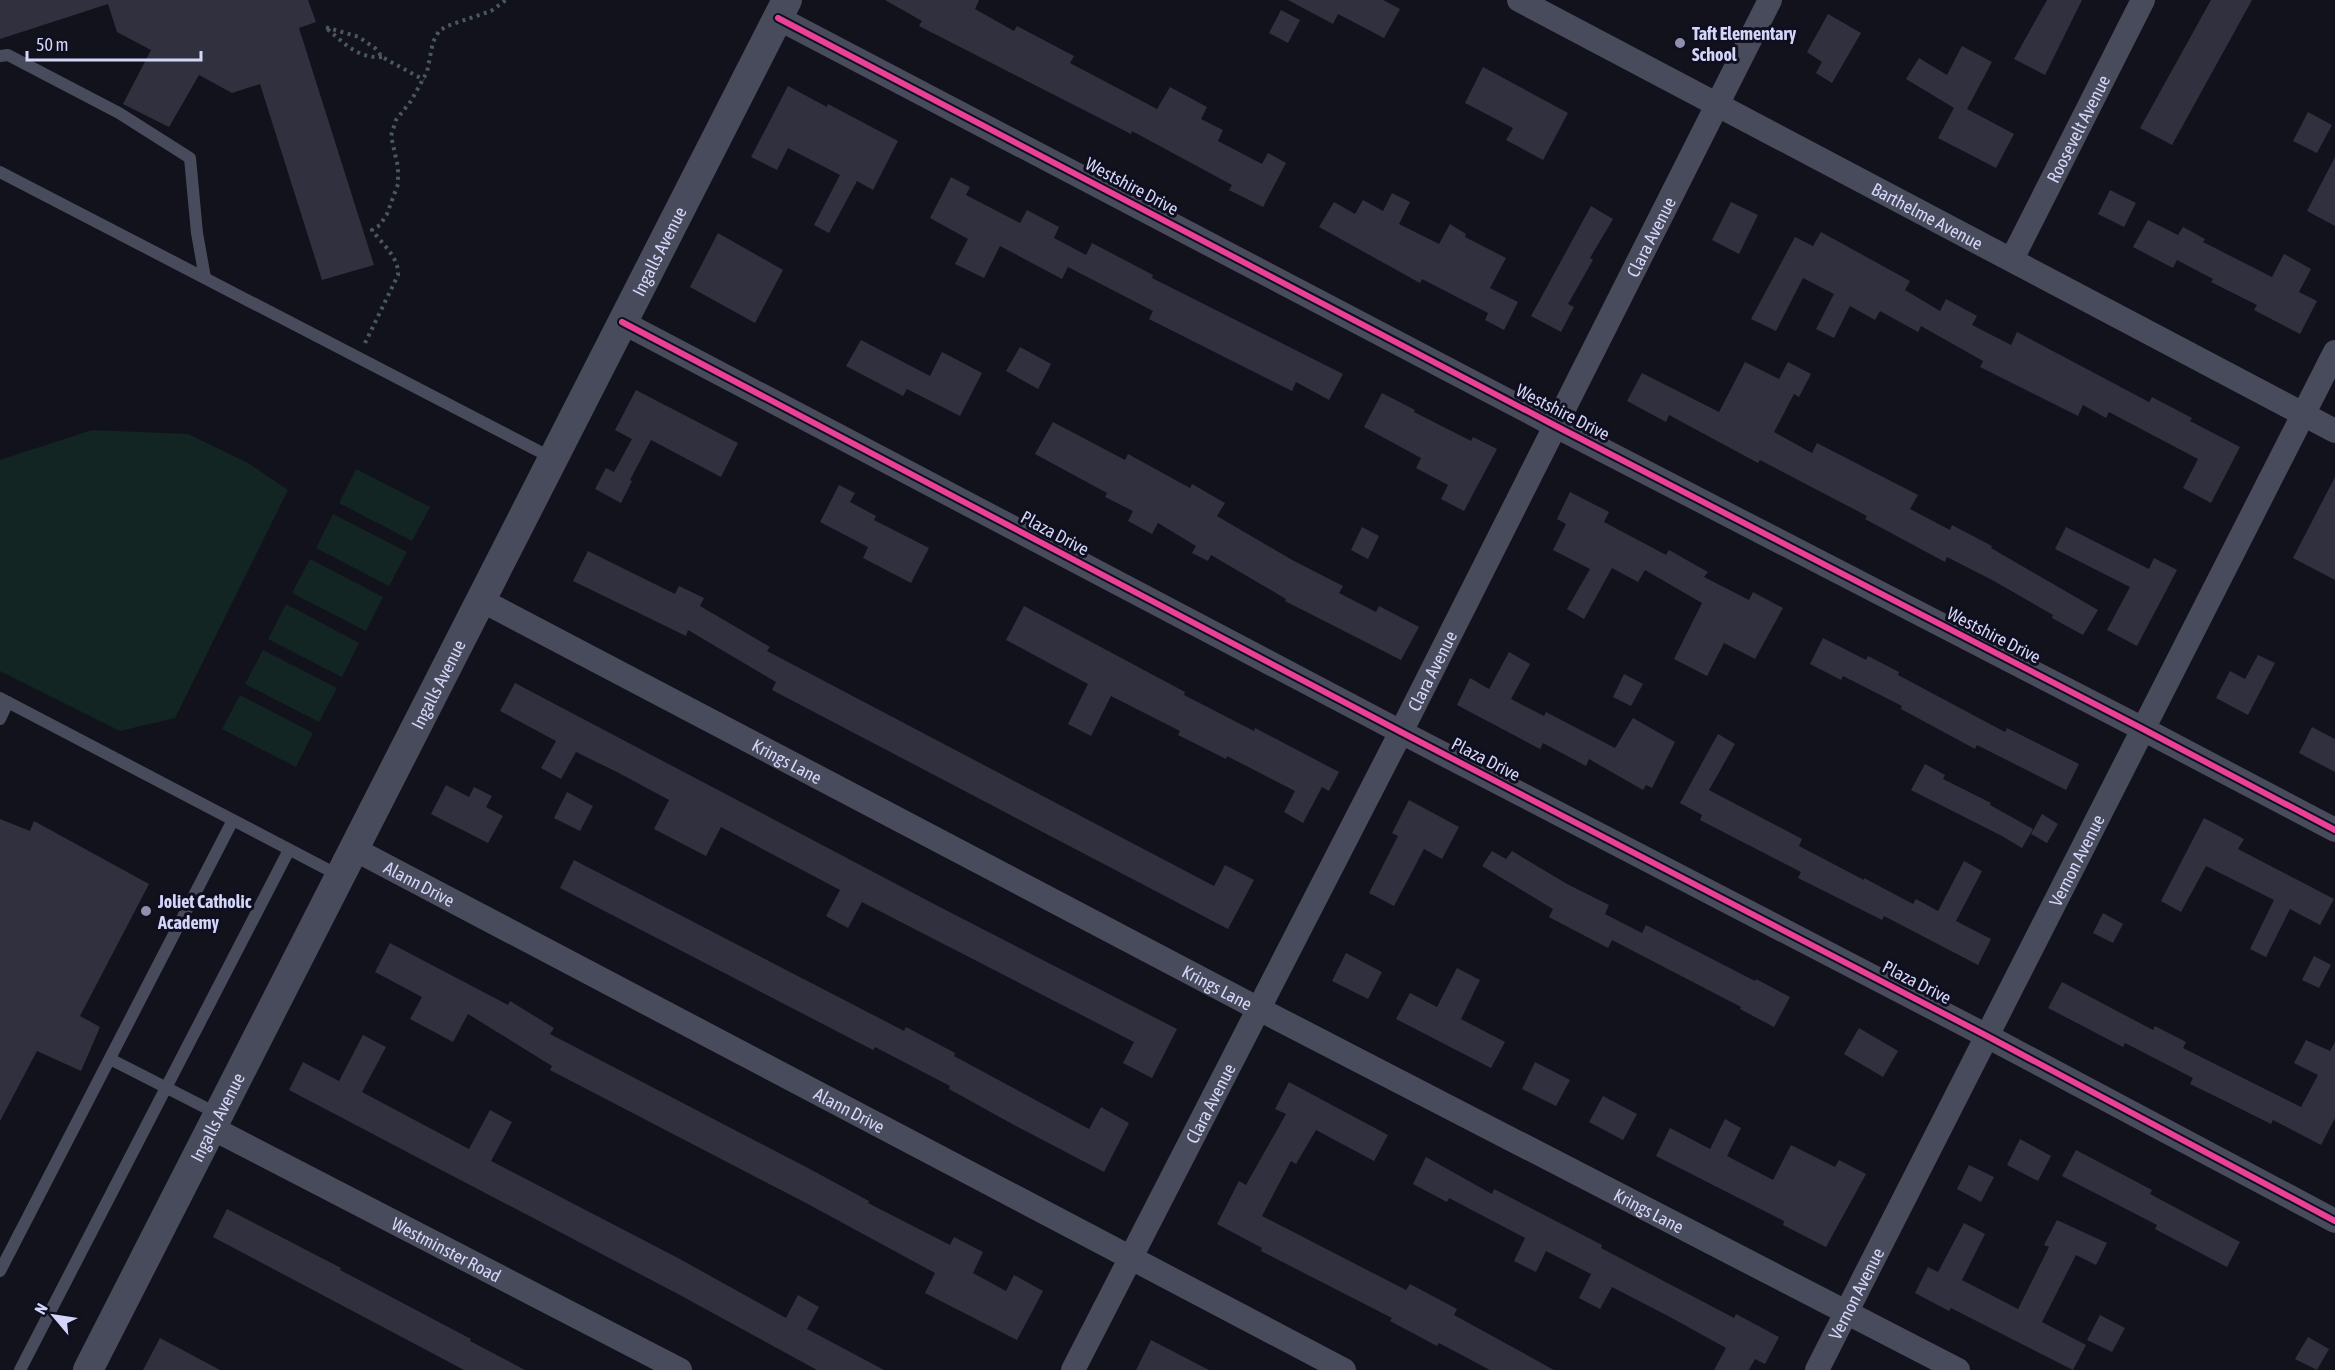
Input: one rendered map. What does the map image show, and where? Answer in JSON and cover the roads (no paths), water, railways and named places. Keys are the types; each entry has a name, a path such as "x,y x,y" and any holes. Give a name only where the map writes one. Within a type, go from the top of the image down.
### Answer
{"street":[{"name":"Barthelme Avenue","path":"1519,0 2335,431"},
{"name":"Clara Avenue","path":"1073,1370 1401,732 1770,0"},
{"name":"Roosevelt Avenue","path":"2012,259 2143,0"},
{"name":"Ingalls Avenue","path":"88,1370 783,9"},
{"name":"Westshire Drive","path":"783,9 1556,426 2335,830"},
{"name":"Plaza Drive","path":"622,322 1401,732 1987,1036 2335,1221"},
{"name":"Vernon Avenue","path":"1816,1370 2335,352"},
{"name":"Krings Lane","path":"481,600 1258,1009 1958,1370"},
{"name":"Alann Drive","path":"354,849 1344,1370"},
{"name":"Westminster Road","path":"215,1121 680,1370"}],"lane":[{"path":"0,56 8,55 119,113 190,158 197,233 205,278"},
{"path":"0,172 553,459"},
{"path":"0,719 4,700 340,876"},
{"path":"0,1271 233,820"},
{"path":"20,1370 289,850"},
{"path":"110,1059 166,1087 215,1121"}],"place":[{"name":"Taft Elementary School","path":"1680,43"},
{"name":"Joliet Catholic Academy","path":"146,911"}]}
